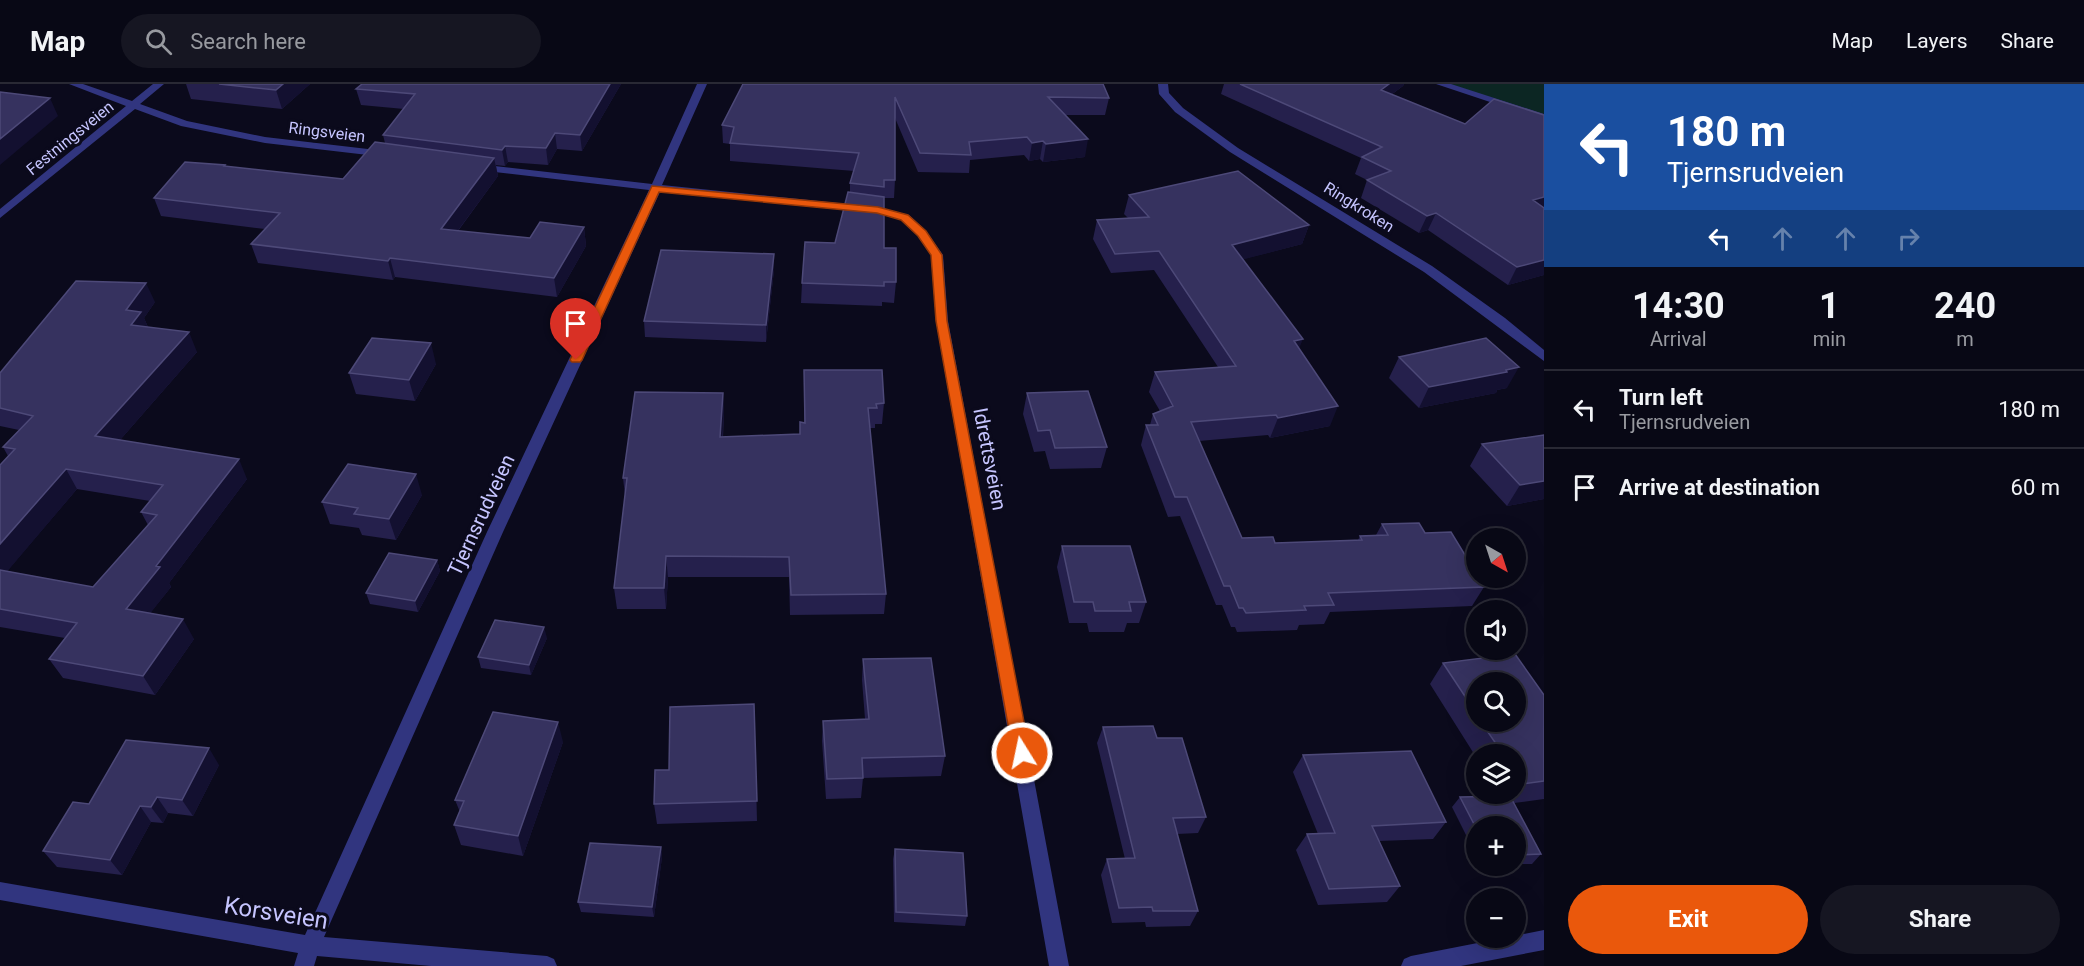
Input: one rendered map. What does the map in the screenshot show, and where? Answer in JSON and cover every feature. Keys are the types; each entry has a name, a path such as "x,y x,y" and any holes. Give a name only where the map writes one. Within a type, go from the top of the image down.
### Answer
{"street":[{"name":"Ringsveien","path":"74,84 185,124 265,140 398,156"},
{"name":"Festningsveien","path":"0,215 159,84"},
{"name":"Tjernsrudveien","path":"304,966 310,946 495,532 656,189 702,84"},
{"name":"Ringkroken","path":"1163,84 1164,94 1179,110 1234,150 1428,269 1501,321 1544,357"},
{"path":"1442,84 1544,117"},
{"path":"468,166 656,189"},
{"name":"Idrettsveien","path":"656,189 878,210 904,218 922,233 937,255 942,321 1059,966"},
{"name":"Korsveien","path":"0,891 310,946 547,966"},
{"path":"1411,966 1544,940"}],"green space":[{"path":"1444,84 1544,84 1544,115"}],"building":[{"path":"219,84 283,84 276,90"},
{"path":"362,84 610,84 580,135 555,133 546,148 505,146 502,150 383,135 415,94 356,89"},
{"path":"743,84 1103,84 1109,98 1048,97 1088,139 1046,144 1043,141 1032,143 1027,137 969,142 971,155 920,153 895,97 895,180 884,180 884,187 850,183 859,153 730,143 734,127 722,125"},
{"path":"1240,84 1389,84 1381,90 1465,124 1494,99 1544,115 1544,197 1533,200 1544,208 1544,260 1517,267 1436,213 1427,216 1367,180 1391,171 1362,157 1382,147"},
{"path":"0,92 50,98 0,139"},
{"path":"375,142 494,158 441,229 530,238 540,222 584,227 554,278 251,244 280,213 154,198 185,162 343,179"},
{"path":"1238,171 1309,225 1232,245 1303,339 1294,341 1338,406 1278,418 1276,415 1191,422 1242,538 1273,537 1275,543 1362,540 1360,536 1388,535 1382,524 1419,523 1425,533 1451,532 1466,557 1466,588 1328,593 1334,605 1304,606 1306,610 1246,613 1243,608 1239,608 1230,586 1224,586 1187,497 1175,497 1146,425 1158,425 1153,414 1173,406 1155,372 1236,366 1159,251 1115,254 1097,220 1149,217 1129,195"},
{"path":"848,192 884,197 884,248 896,248 896,282 884,282 884,286 802,283 805,242 835,243"},
{"path":"661,250 774,254 766,325 644,321"},
{"path":"76,281 146,283 126,310 141,312 131,325 189,332 95,436 239,459 156,566 160,567 126,609 183,619 143,676 49,659 77,623 0,609 0,570 93,587 157,515 141,512 163,485 66,469 0,544 0,465 15,449 3,447 33,416 0,408 0,373"},
{"path":"372,338 431,343 409,380 349,373"},
{"path":"1486,338 1519,367 1506,370 1507,372 1429,387 1399,357"},
{"path":"804,370 882,370 884,403 876,404 877,408 868,408 886,594 791,595 789,557 666,556 664,588 614,588 627,478 623,478 635,392 723,393 720,437 800,434 800,422 805,423"},
{"path":"1088,391 1107,447 1055,448 1050,430 1038,431 1027,393"},
{"path":"1544,435 1544,481 1520,485 1482,444"},
{"path":"348,464 416,474 389,519 354,514 358,508 322,502"},
{"path":"1062,546 1130,546 1146,602 1129,602 1131,611 1095,611 1093,602 1074,602"},
{"path":"389,553 437,560 415,601 366,593"},
{"path":"495,620 544,627 529,665 478,657"},
{"path":"931,658 945,756 862,758 863,778 827,779 823,721 869,719 863,659"},
{"path":"1467,660 1519,660 1544,695 1544,781 1526,783 1526,744 1496,744 1488,732 1526,732 1526,672 1466,672 1466,698 1443,663"},
{"path":"754,704 757,801 654,804 655,770 669,770 670,707"},
{"path":"493,712 558,722 518,836 454,825 464,801 455,800"},
{"path":"1153,726 1157,738 1182,738 1206,817 1173,818 1198,911 1153,911 1152,907 1119,908 1107,859 1135,858 1103,727"},
{"path":"126,740 209,748 182,800 157,797 151,807 140,806 110,860 43,851 73,802 89,804"},
{"path":"1411,751 1446,822 1372,826 1400,886 1329,889 1307,834 1335,833 1303,755"},
{"path":"1460,797 1466,797 1466,804 1514,804 1521,816 1470,816"},
{"path":"1526,826 1541,854 1526,855"},
{"path":"590,843 661,847 652,907 578,902"},
{"path":"895,849 963,853 967,916 896,912"}],"route":[{"path":"576,360 656,189 878,210 904,218 922,233 937,255 942,321 1022,753"}]}
